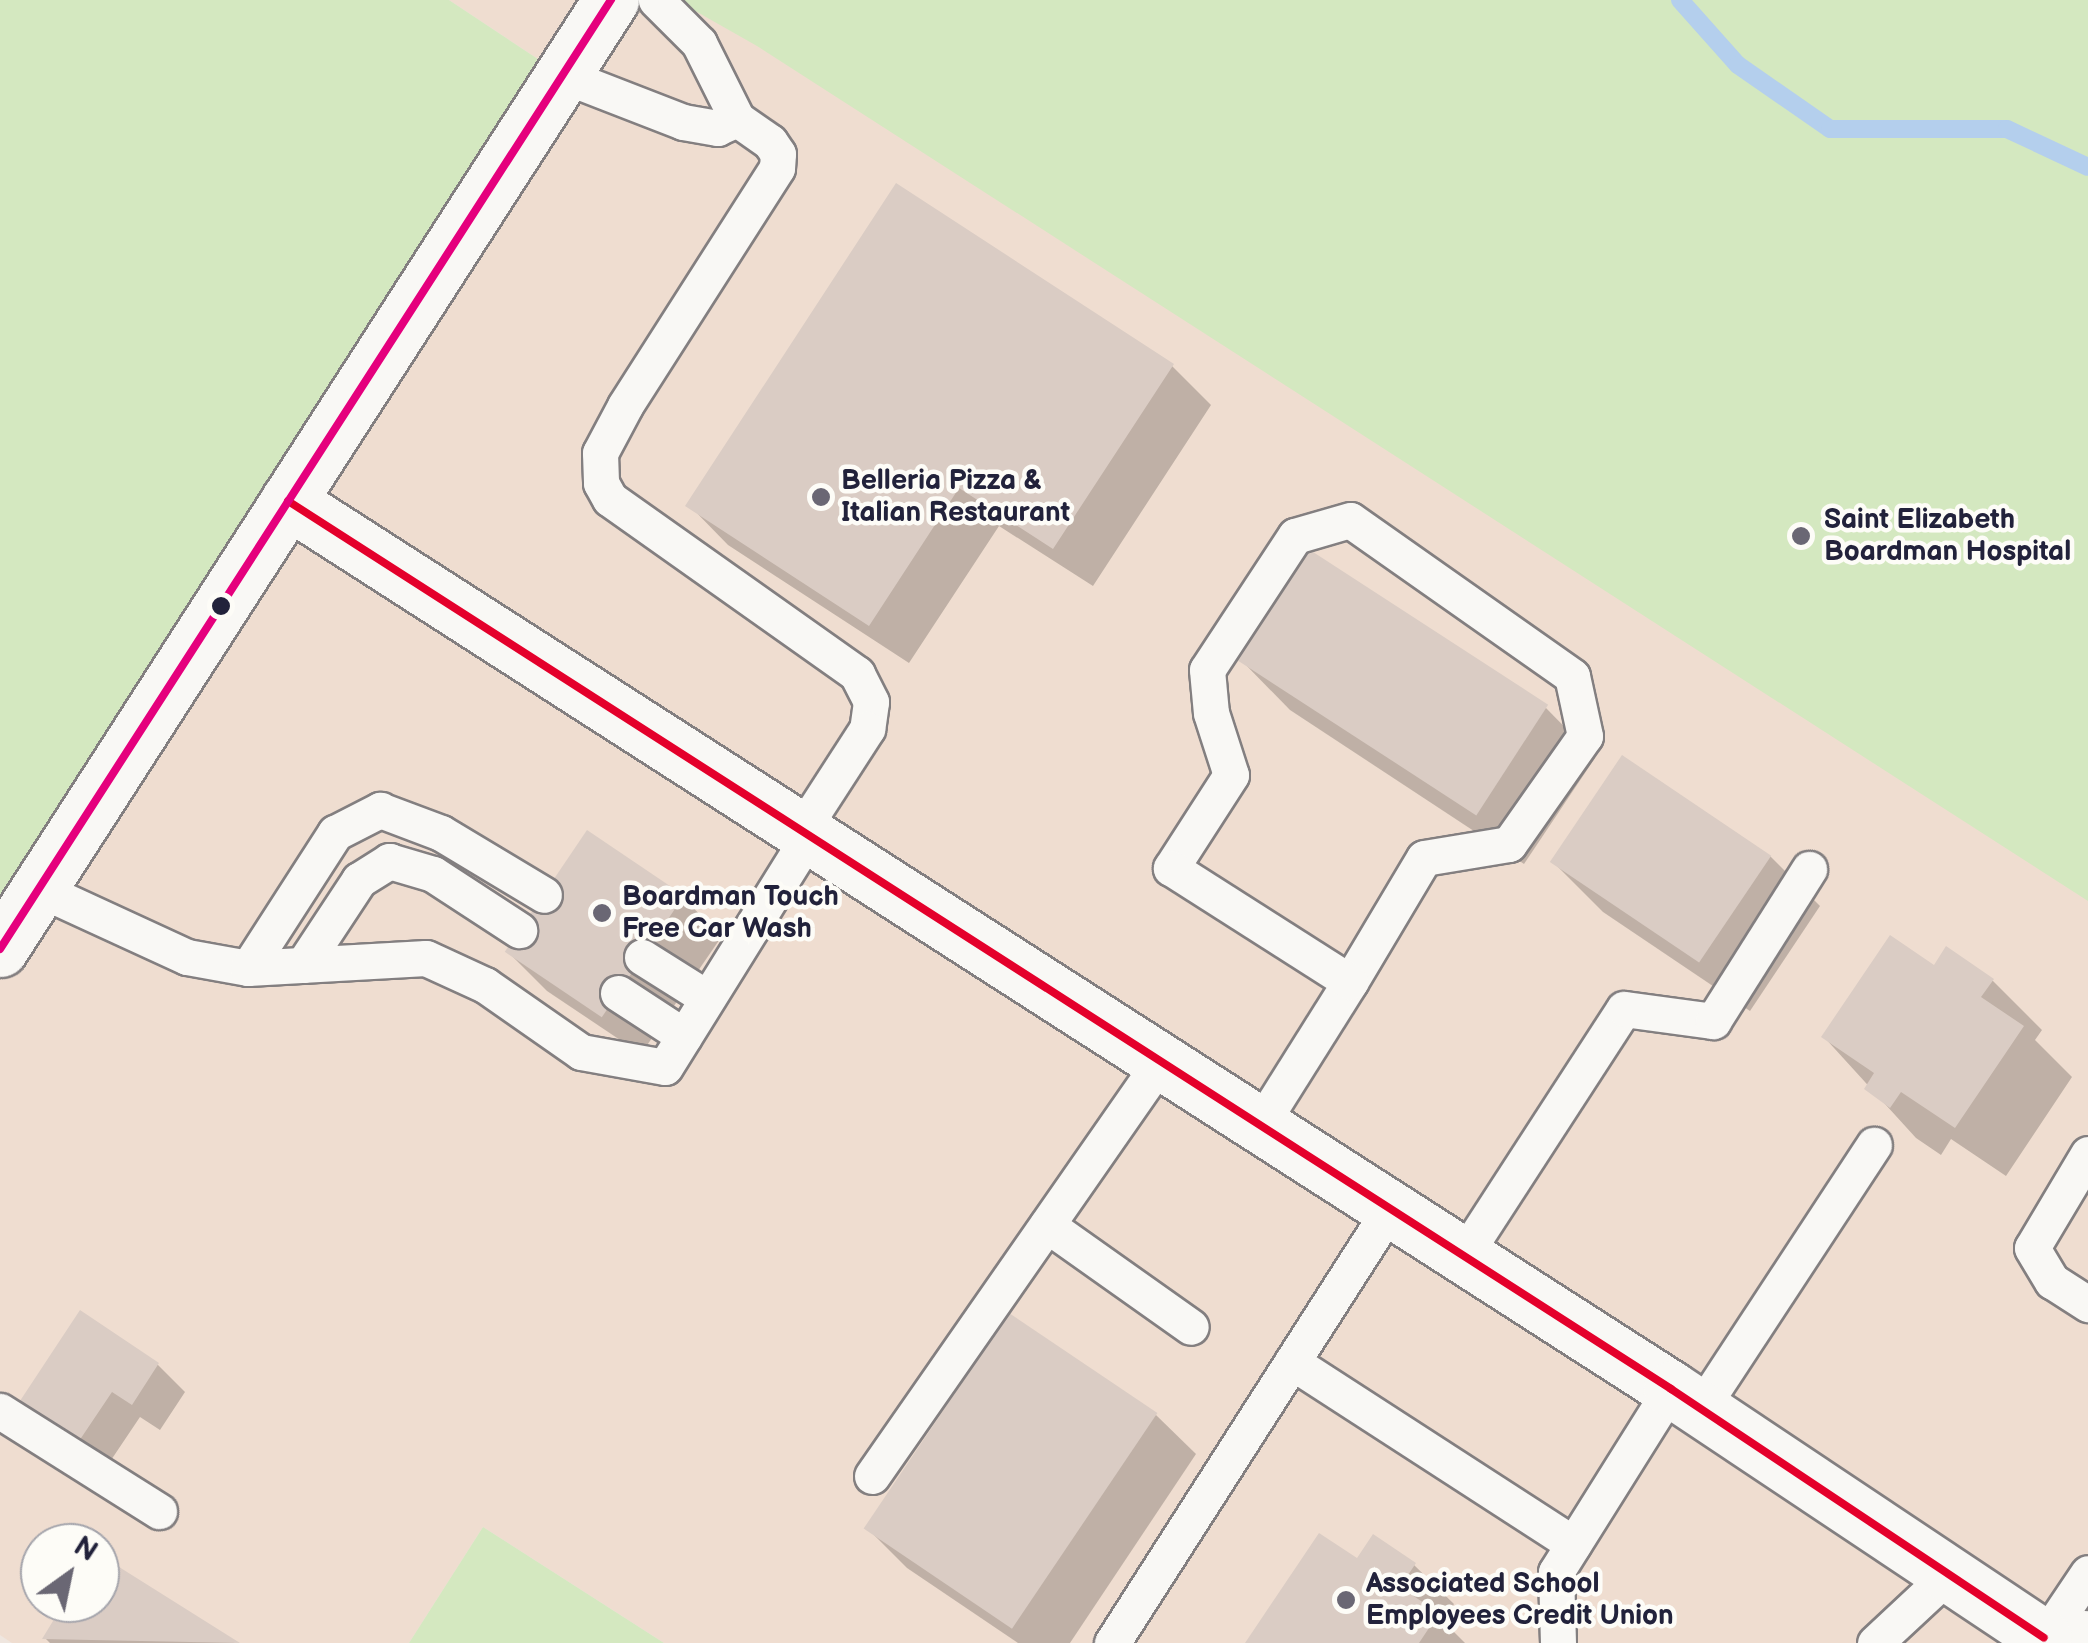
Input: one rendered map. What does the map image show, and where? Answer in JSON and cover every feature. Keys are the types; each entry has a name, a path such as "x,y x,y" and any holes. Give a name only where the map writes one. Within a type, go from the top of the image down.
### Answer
{"street":[{"path":"0,949 611,0"},
{"path":"288,502 1464,1255 1948,1574 2054,1638"}],"lane":[{"path":"39,889 187,958 248,968 426,958 484,986 581,1052 665,1067 867,729 870,702 857,674 610,499 601,483 600,453 625,406 777,168 770,142 737,119 699,43 656,0"},
{"path":"562,75 682,122 717,128 737,119"},
{"path":"1260,1125 1350,982 1424,858 1508,844 1585,736 1572,676 1350,520 1295,536 1207,670 1211,713 1231,775 1171,868 1350,982"},
{"path":"248,968 335,833 380,810 440,832 544,895"},
{"path":"303,964 359,880 389,861 433,874 520,930"},
{"path":"1464,1255 1624,1008 1713,1021 1809,869"},
{"path":"642,957 707,998"},
{"path":"618,993 684,1036"},
{"path":"872,1476 1161,1061"},
{"path":"1558,1643 1556,1572 1573,1544 1874,1145"},
{"path":"2088,1154 2032,1248 2052,1280 2088,1304"},
{"path":"1112,1643 1390,1209"},
{"path":"1047,1225 1190,1327"},
{"path":"1292,1362 1573,1544"},
{"path":"0,1411 159,1511"},
{"path":"2054,1638 2088,1573"},
{"path":"1875,1643 1948,1574"}],"shaded area":[{"path":"449,0 2088,0 2088,1643 664,1643 483,1527 409,1643 12,1643 0,1635 0,949 562,75"}],"green space":[{"path":"0,0 449,0 562,75 0,949"},
{"name":"Saint Elizabeth Boardman Hospital","path":"676,0 2088,0 2088,901 757,46"},
{"path":"483,1527 664,1643 409,1643"}],"building":[{"path":"896,183 1174,364 1053,549 959,488 869,626 685,506"},
{"path":"1310,550 1548,705 1476,815 1238,661"},
{"path":"1622,755 1771,856 1699,963 1550,862"},
{"name":"Boardman Touch Free Car Wash","path":"587,830 684,895 602,1017 505,952"},
{"path":"1890,935 1934,965 1946,946 1994,979 1981,997 2024,1026 1955,1128 1901,1092 1890,1108 1864,1089 1874,1073 1821,1037"},
{"path":"80,1310 159,1363 132,1405 112,1392 73,1450 14,1410"},
{"path":"1009,1313 1157,1413 1012,1629 864,1529"},
{"name":"Associated School Employees Credit Union","path":"1319,1533 1357,1558 1373,1534 1416,1563 1400,1587 1439,1613 1419,1643 1245,1643"},
{"path":"120,1568 240,1643 42,1639 52,1623 120,1623"}],"waterway":[{"path":"1680,0 1738,65 1830,129 2007,129 2088,167"}],"transit line":[{"path":"0,949 611,0"},
{"path":"288,501 1671,1389 2044,1638"}],"place":[{"name":"Belleria Pizza & Italian Restaurant","path":"821,497"},
{"name":"Saint Elizabeth Boardman Hospital","path":"1801,536"},
{"name":"Boardman Touch Free Car Wash","path":"602,913"},
{"name":"Associated School Employees Credit Union","path":"1346,1600"}]}
